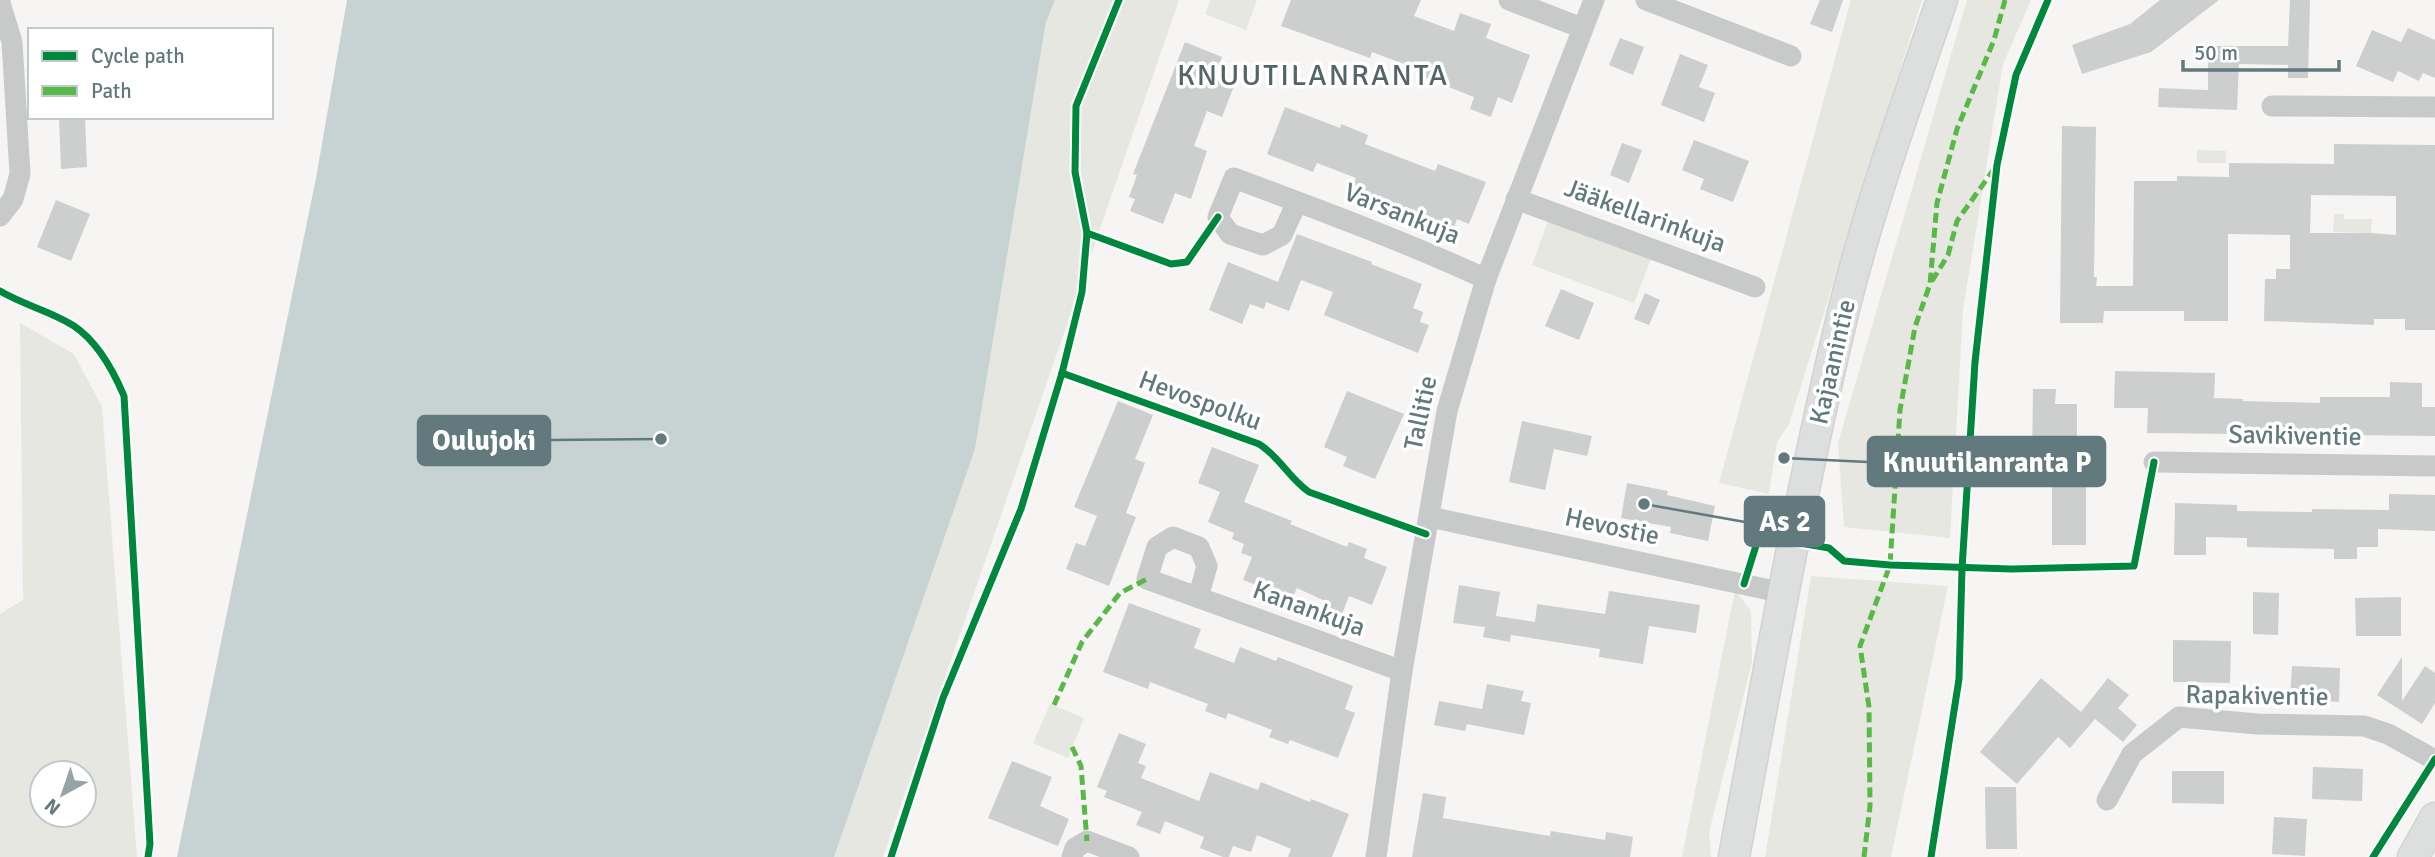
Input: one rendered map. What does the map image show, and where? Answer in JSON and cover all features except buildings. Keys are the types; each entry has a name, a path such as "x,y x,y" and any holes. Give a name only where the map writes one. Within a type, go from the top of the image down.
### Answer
{"main road":[{"name":"Kajaanintie","path":"1734,857 1783,593 1844,310 1890,152 1942,0"},
{"path":"2413,857 2435,818"}],"street":[{"path":"1509,0 1582,28"},
{"name":"Tallitie","path":"1376,857 1402,671 1447,411 1486,279 1594,0"},
{"path":"1646,0 1791,56"},
{"path":"0,3 12,42 20,174 13,199 0,216"},
{"path":"2272,106 2435,107"},
{"name":"Jääkellarinkuja","path":"1516,199 1755,287"},
{"name":"Varsankuja","path":"1297,202 1486,279"},
{"name":"Savikiventie","path":"2154,462 2435,466"},
{"name":"Hevostie","path":"1430,517 1783,593"},
{"name":"Kanankuja","path":"1198,598 1402,671"},
{"name":"Rapakiventie","path":"2107,800 2132,754 2179,717 2257,724 2364,726 2388,734 2435,760"},
{"path":"1072,857 1075,848 1087,841 1129,857"}],"shaded area":[{"path":"347,0 1055,0 1046,22 975,449 834,857 177,857 316,178"},
{"path":"1055,0 1179,0 883,857 834,857 975,449 1046,22"},
{"path":"1210,0 1257,0 1246,30 1205,14"},
{"path":"1851,0 1922,0 1789,424 1777,442 1769,494 1719,483"},
{"path":"1967,0 2031,0 2003,64 1963,310 1950,538 1844,527 1838,443"},
{"path":"2197,150 2226,151 2226,163 2197,163"},
{"path":"2334,214 2344,214 2344,219 2372,219 2371,233 2333,232"},
{"path":"1548,221 1651,259 1634,303 1532,265"},
{"path":"20,323 74,354 102,407 137,857 0,857 0,614 23,600"},
{"path":"1811,576 1948,586 1891,857 1765,857"},
{"path":"1735,590 1751,611 1752,662 1709,832 1711,857 1682,857"},
{"path":"1050,704 1084,718 1068,758 1033,743"}],"marked path":[{"path":"1864,857 1870,806 1869,707 1860,646 1890,565 1900,410 1915,327 1930,284 1937,203 1957,129 1994,40 2005,0"},
{"path":"1932,281 1948,255 1957,221 1994,169"},
{"path":"1054,705 1082,642 1120,593 1147,579"},
{"path":"1072,747 1081,766 1087,841"}],"cycle path":[{"path":"891,857 943,698 1021,509 1062,373 1082,292 1087,233 1075,172 1076,106 1119,0"},
{"path":"1931,857 1959,679 1962,569 1975,362 1997,165 2016,75 2048,0"},
{"path":"1087,233 1171,264 1187,262 1218,217"},
{"path":"0,291 65,321 83,333 104,357 124,396 150,844 148,857"},
{"name":"Hevospolku","path":"1062,373 1259,444 1309,492 1426,534"},
{"path":"1744,584 1759,536 1829,548 1844,561 1890,565 2011,569 2134,566 2154,462"},
{"path":"2373,857 2435,759"}],"place":[{"name":"Oulujoki","path":"661,439"},
{"name":"Knuutilanranta P","path":"1784,458"},
{"name":"As 2","path":"1644,504"}],"district":[{"name":"KNUUTILANRANTA","path":"1313,75"}]}
